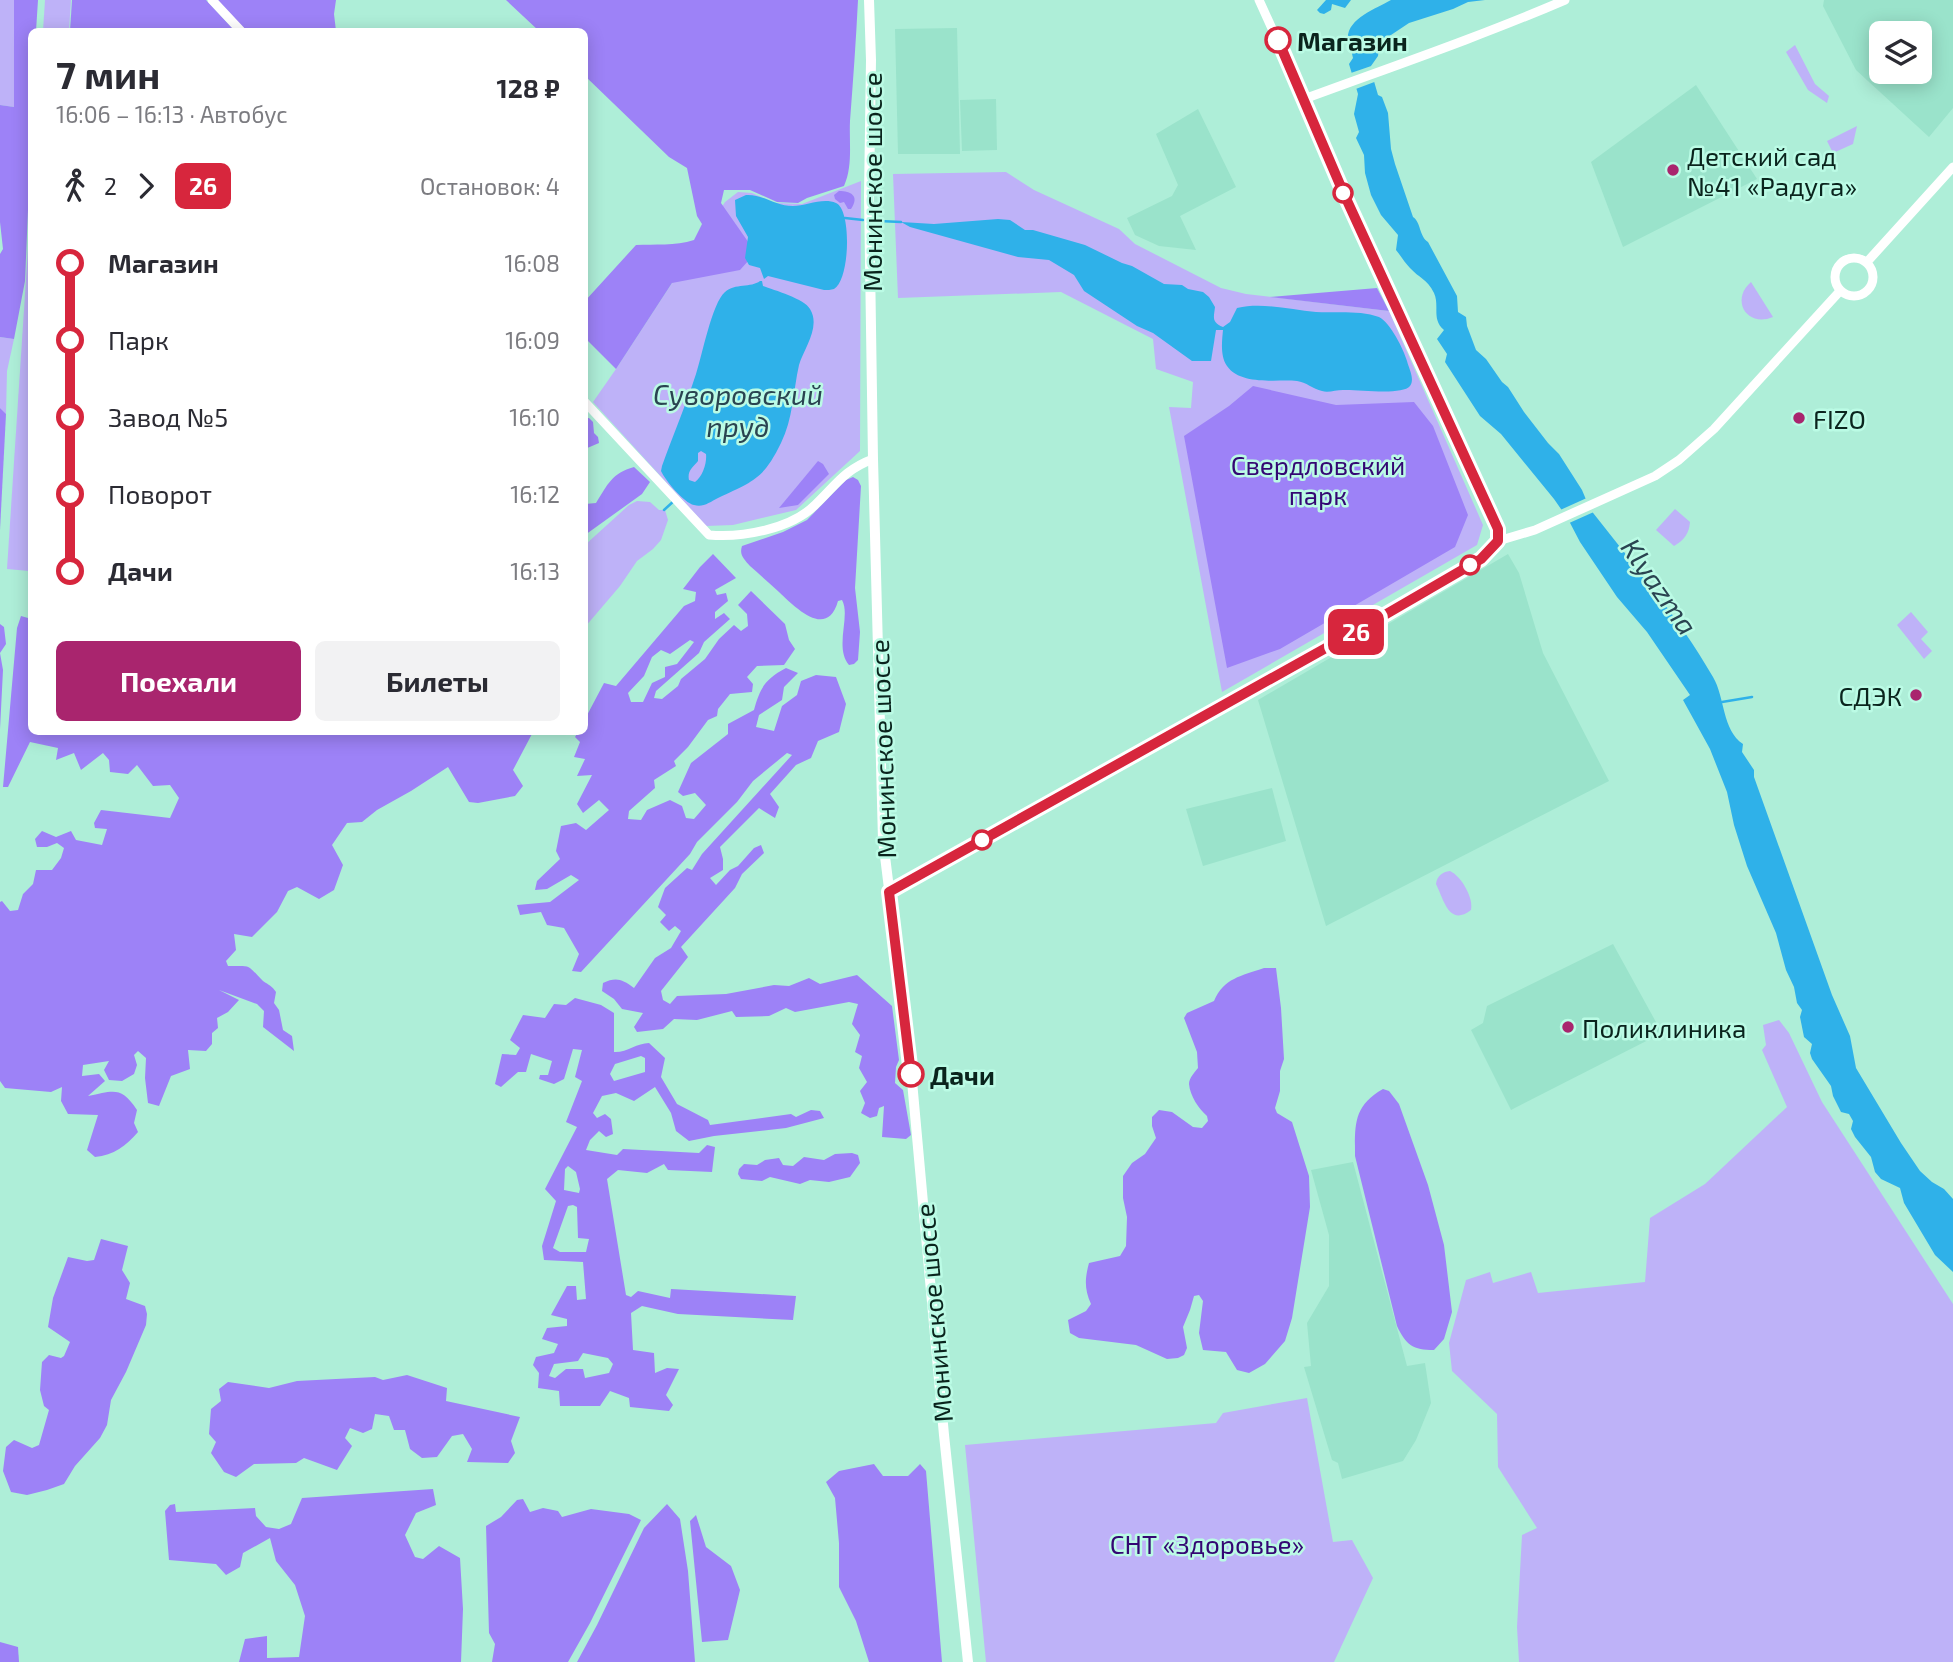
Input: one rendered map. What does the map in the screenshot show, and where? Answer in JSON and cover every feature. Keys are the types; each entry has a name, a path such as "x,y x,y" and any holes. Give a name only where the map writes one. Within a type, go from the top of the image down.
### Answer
{"main road":[{"name":"Монинское шоссе","path":"869,0 872,60 869,196 873,459 882,823 910,1059 944,1435 968,1662"}],"street":[{"path":"212,0 238,28"},
{"path":"1259,0 1344,194 1498,529 1498,541"},
{"path":"1304,99 1471,39 1564,0"},
{"path":"1867,262 1953,167"},
{"path":"1853,257 1867,262 1873,278 1868,289 1864,293 1851,296 1840,290 1834,277 1840,263 1853,257"},
{"path":"889,892 1376,620 1481,559 1498,541 1535,530 1656,476 1696,446 1773,366 1840,290"},
{"path":"588,405 709,536 742,534 784,526 800,518 850,470 873,459"}],"shaded area":[{"path":"1824,0 1953,0 1953,108 1929,137 1871,84 1932,84 1932,21 1869,21 1869,82 1856,70 1823,6"},
{"path":"957,28 960,154 898,154 895,29"},
{"name":"Детский сад №41 «Радуга»","path":"1696,85 1757,179 1623,247 1591,162"},
{"path":"996,99 997,150 962,151 960,100"},
{"path":"1198,109 1236,187 1180,216 1196,250 1159,246 1135,235 1127,218 1172,196 1178,185 1156,134"},
{"path":"1508,554 1519,573 1543,653 1609,781 1326,926 1258,700"},
{"path":"1272,788 1286,841 1203,866 1186,809"},
{"name":"Поликлиника","path":"1613,944 1662,1033 1511,1110 1471,1030 1483,1023 1487,1006"},
{"path":"1353,1162 1407,1366 1425,1363 1431,1403 1416,1440 1403,1461 1342,1479 1338,1463 1332,1460 1304,1367 1311,1366 1307,1323 1329,1286 1329,1235 1311,1170"}],"green space":[{"path":"0,0 14,0 14,107 0,105"},
{"path":"14,0 38,0 36,28 28,28 28,210 25,281 14,339 0,337 0,254 3,249 0,222 0,105 14,107"},
{"path":"45,0 71,0 69,28 43,28"},
{"path":"72,0 206,0 232,28 70,28"},
{"path":"216,0 336,0 336,28 243,28"},
{"path":"506,0 858,0 850,162 844,186 798,203 777,202 750,190 724,190 721,203 751,246 749,260 740,270 672,283 616,369 588,341 588,298 636,245 694,240 702,224 697,216 687,168 669,157 588,79 588,28 536,28"},
{"path":"1795,45 1815,84 1829,96 1827,103 1808,90 1786,52"},
{"path":"1857,126 1853,144 1833,153 1827,141"},
{"name":"Свердловский парк","path":"1006,172 1034,190 1119,229 1135,244 1221,288 1246,294 1389,311 1483,525 1477,545 1222,692 1169,407 1191,408 1193,382 1156,369 1153,339 1061,292 898,298 893,174"},
{"path":"861,181 860,451 796,510 733,525 706,526 593,402 725,202 738,192 752,193 775,203 802,204"},
{"path":"839,191 853,195 855,201 851,209 848,209 844,202 840,203 835,199 834,195"},
{"path":"28,249 28,571 7,569"},
{"path":"1751,282 1773,317 1756,319 1744,310 1742,297"},
{"path":"1377,288 1389,311 1270,297"},
{"path":"0,337 14,339 7,371 6,414 0,408"},
{"path":"1253,386 1336,405 1414,402 1433,426 1468,515 1455,547 1280,649 1227,668 1184,436 1229,406"},
{"path":"0,408 6,414 0,530"},
{"path":"588,418 593,422 599,443 588,448"},
{"path":"818,461 829,474 798,505 779,508"},
{"path":"634,467 650,482 642,494 588,533 588,504 596,503 615,476"},
{"path":"853,477 861,486 855,588 860,632 858,660 849,665 843,650 845,614 842,600 838,601 833,612 826,618 810,617 750,566 741,552 742,546 783,532 807,520 846,480"},
{"path":"637,501 650,502 659,510 665,510 668,520 661,540 637,561 588,623 588,542"},
{"path":"1675,509 1690,522 1685,536 1674,546 1656,530"},
{"path":"713,554 736,578 715,590 717,595 726,593 728,601 715,612 715,619 724,613 730,619 704,642 699,653 656,691 654,698 662,699 678,686 681,679 705,659 719,639 734,625 741,631 748,626 747,614 738,605 751,591 785,624 789,640 795,649 784,665 757,666 747,677 753,684 752,692 730,694 718,709 717,716 708,720 674,761 676,766 654,780 655,788 629,811 628,819 641,820 647,810 670,800 682,806 686,818 694,819 706,805 695,793 683,796 678,792 691,763 728,734 728,724 754,710 764,685 786,668 798,673 784,687 782,700 759,715 756,727 774,731 782,706 797,695 801,681 816,675 836,677 846,704 839,732 818,741 811,758 796,765 770,794 779,807 775,818 759,808 720,847 723,870 710,878 716,885 754,848 761,845 764,853 742,874 735,888 681,947 688,957 661,991 663,1000 670,1004 677,996 726,994 774,985 789,986 809,978 820,984 857,975 892,1006 899,1060 895,1083 903,1090 911,1135 906,1139 882,1137 884,1106 879,1108 877,1116 870,1118 861,1113 865,1103 860,1091 867,1082 859,1068 862,1056 855,1052 860,1035 852,1024 858,1004 849,1002 795,1012 786,1008 769,1016 736,1017 732,1011 697,1020 674,1019 663,1029 637,1032 634,1027 643,1013 622,1009 602,991 603,983 612,980 622,981 634,988 655,958 671,948 681,931 675,926 669,931 660,922 666,915 658,907 665,888 687,868 692,870 702,854 792,755 787,753 753,781 737,802 697,842 690,854 581,972 572,971 579,954 564,928 547,925 541,912 520,915 517,905 550,902 579,880 571,875 547,889 535,890 537,881 560,859 556,851 561,826 576,823 586,830 609,810 599,800 583,813 577,804 592,775 577,776 585,759 574,757 580,742 575,737 588,735 588,713 604,683 616,686 684,606 695,601 696,592 683,589","holes":["690,640 694,642 677,664 665,667 665,677 652,683 643,702 631,702 628,693 644,676 652,657 661,650 670,654"]},
{"path":"1911,612 1928,632 1921,639 1932,651 1924,659 1897,625"},
{"path":"21,616 28,618 28,735 531,735 513,770 523,786 515,796 478,803 469,802 448,767 362,822 347,823 332,845 343,865 334,890 319,899 297,887 288,891 277,912 252,937 234,934 236,950 226,961 228,966 248,967 275,990 274,1003 279,1010 283,1030 292,1036 294,1051 263,1027 264,1011 257,1004 219,990 239,1000 228,1012 217,1018 218,1028 212,1033 212,1044 206,1051 188,1050 190,1069 171,1076 159,1106 148,1103 146,1058 138,1051 134,1055 137,1065 134,1074 122,1081 109,1080 104,1070 109,1061 83,1065 82,1076 99,1074 105,1081 88,1096 116,1092 126,1097 137,1110 134,1123 138,1132 119,1149 95,1157 87,1150 98,1115 68,1114 61,1101 62,1087 51,1092 5,1088 0,1081 0,902 10,911 18,910 23,894 33,884 36,870 52,870 61,858 64,848 57,843 37,847 35,839 42,831 56,837 71,831 76,840 102,845 107,829 95,828 94,823 101,810 170,818 179,798 170,785 153,786 137,765 128,774 110,772 109,760 103,753 81,770 74,753 56,760 58,748 30,742 8,787 3,787 17,628"},
{"path":"0,624 4,627 6,644 0,653"},
{"path":"0,653 3,670 0,729"},
{"path":"1450,871 1462,882 1471,900 1471,910 1464,914 1457,915 1448,909 1436,884 1440,875"},
{"path":"1264,968 1276,968 1281,1008 1284,1059 1275,1108 1277,1113 1292,1122 1309,1176 1310,1207 1292,1318 1285,1341 1265,1364 1249,1373 1237,1370 1226,1352 1203,1350 1199,1333 1203,1301 1199,1295 1194,1296 1183,1327 1187,1348 1184,1355 1178,1358 1167,1359 1136,1345 1079,1338 1070,1333 1068,1320 1086,1311 1091,1304 1086,1284 1089,1263 1120,1256 1126,1246 1127,1217 1123,1198 1123,1176 1132,1163 1145,1154 1156,1138 1152,1117 1159,1110 1172,1112 1193,1127 1202,1128 1208,1121 1190,1089 1190,1080 1198,1068 1197,1052 1184,1018 1187,1013 1214,1001 1228,983"},
{"path":"575,998 601,1005 614,1013 614,1052 649,1043 665,1058 661,1077 677,1104 708,1120 710,1125 791,1114 796,1117 811,1110 820,1111 824,1118 786,1128 689,1141 676,1131 671,1113 655,1087 634,1101 616,1093 602,1096 593,1113 597,1118 605,1114 611,1119 613,1134 606,1137 599,1131 590,1140 586,1150 617,1155 623,1149 699,1153 707,1145 715,1147 712,1172 668,1170 664,1164 647,1173 618,1170 607,1179 626,1295 631,1297 638,1291 670,1298 671,1289 796,1296 793,1320 678,1314 642,1306 631,1313 633,1350 654,1353 655,1373 667,1368 679,1369 666,1395 673,1405 669,1411 630,1407 629,1398 610,1391 600,1406 560,1406 559,1391 538,1388 539,1373 533,1365 536,1357 554,1353 558,1344 542,1339 547,1328 567,1326 567,1319 551,1315 567,1286 576,1286 577,1300 586,1299 583,1262 544,1260 542,1246 556,1201 545,1189 577,1127 566,1122 582,1081 575,1077 582,1050 573,1049 564,1079 554,1084 539,1079 540,1075 548,1075 552,1061 531,1054 526,1072 518,1072 501,1087 495,1084 502,1054 516,1055 520,1048 510,1040 523,1015 545,1018 554,1004 566,1005","holes":["641,1056 645,1058 645,1072 614,1081 610,1074 615,1064","568,1166 576,1172 579,1193 564,1190 565,1169","568,1206 577,1207 578,1238 589,1239 586,1252 560,1252 553,1248","583,1353 608,1358 613,1364 609,1373 585,1378 583,1369 566,1369 555,1378 549,1376 554,1364 578,1361"]},
{"path":"1779,1020 1789,1033 1822,1102 1953,1304 1953,1662 1519,1662 1517,1627 1522,1535 1537,1528 1498,1467 1497,1414 1452,1371 1449,1343 1466,1280 1490,1272 1493,1283 1531,1272 1538,1293 1645,1282 1650,1218 1705,1184 1787,1107 1762,1050 1766,1045 1763,1025"},
{"path":"1383,1089 1389,1091 1399,1104 1428,1185 1444,1245 1452,1312 1444,1339 1434,1350 1411,1345 1397,1326 1355,1156 1356,1126 1361,1109 1373,1095"},
{"path":"835,1154 858,1155 860,1163 850,1177 829,1182 810,1180 800,1184 770,1177 762,1181 741,1179 738,1174 744,1164 757,1165 765,1160 779,1158 783,1165 793,1166 804,1157 824,1160"},
{"path":"101,1239 128,1246 122,1270 130,1283 126,1299 145,1306 146,1325 111,1400 107,1425 64,1484 27,1495 11,1492 3,1471 6,1447 14,1440 32,1448 39,1445 49,1410 44,1406 40,1390 42,1362 49,1355 61,1358 64,1356 70,1342 48,1327 53,1298 68,1257 94,1260"},
{"path":"407,1375 447,1388 446,1401 520,1417 511,1441 515,1453 508,1463 467,1462 472,1449 463,1434 452,1436 437,1457 422,1458 410,1449 405,1430 394,1430 389,1416 375,1414 372,1429 363,1433 350,1428 345,1438 352,1446 337,1470 304,1458 296,1463 254,1464 236,1477 224,1472 211,1453 216,1442 209,1434 211,1409 221,1401 219,1389 228,1382 269,1388 297,1381 375,1377 383,1380"},
{"name":"СНТ «Здоровье»","path":"1307,1398 1333,1542 1352,1540 1373,1578 1334,1662 986,1662 965,1445 1216,1423 1223,1413"},
{"path":"874,1464 883,1476 908,1476 920,1464 926,1471 942,1662 869,1662 856,1621 839,1587 835,1498 826,1482 839,1471"},
{"path":"433,1489 436,1505 416,1513 405,1535 415,1557 423,1559 439,1546 460,1558 463,1609 461,1662 239,1662 245,1639 267,1636 267,1658 299,1657 305,1616 295,1585 276,1561 270,1538 243,1553 240,1567 226,1575 216,1564 169,1560 165,1511 170,1505 175,1504 176,1512 255,1508 256,1516 266,1527 279,1529 291,1524 302,1498"},
{"path":"523,1499 530,1512 543,1508 558,1511 562,1517 591,1509 629,1514 641,1520 568,1662 492,1662 495,1644 489,1633 486,1526 501,1517 517,1500"},
{"path":"667,1504 680,1519 688,1571 695,1662 577,1662 644,1528"},
{"path":"696,1515 706,1547 731,1566 740,1590 728,1640 702,1642 690,1521"},
{"path":"0,1642 18,1647 19,1662 0,1662"}],"water":[{"path":"1326,0 1351,0 1345,8 1332,4 1331,10 1320,13 1317,10"},
{"path":"1391,0 1485,0 1468,2 1409,23 1382,41 1378,56 1371,66 1378,95 1382,97 1388,113 1391,149 1413,217 1457,296 1458,312 1466,317 1476,350 1486,359 1524,412 1559,454 1582,490 1590,509 1670,612 1713,677 1727,722 1736,738 1743,744 1742,752 1754,770 1754,777 1832,995 1850,1036 1856,1068 1920,1171 1953,1199 1953,1272 1935,1255 1904,1203 1900,1188 1881,1179 1875,1172 1871,1157 1851,1129 1853,1121 1849,1114 1841,1112 1831,1086 1812,1059 1812,1044 1804,1037 1800,1017 1802,1010 1797,1003 1776,933 1747,866 1727,792 1710,749 1683,700 1690,695 1647,632 1617,597 1554,499 1501,434 1480,416 1445,362 1447,354 1437,339 1444,330 1438,321 1434,293 1396,250 1398,235 1381,215 1371,195 1365,173 1364,155 1356,138 1359,132 1354,114 1358,94 1349,64 1353,58 1348,33 1356,21"},
{"path":"746,195 793,206 831,201 841,208 847,231 846,260 839,283 834,289 824,290 768,276 764,279 760,268 749,265 745,258 748,237 736,216 735,200"},
{"path":"1010,220 1025,230 1085,245 1164,284 1182,285 1203,292 1215,307 1215,321 1223,327 1230,322 1237,308 1247,306 1379,317 1388,324 1400,344 1411,374 1410,386 1398,391 1327,392 1297,381 1241,377 1227,366 1223,358 1223,330 1216,330 1211,361 1192,361 1153,333 1137,326 1084,291 1074,275 1049,260 1018,257 910,227 901,222 934,224"},
{"name":"Суворовский пруд","path":"760,281 763,286 807,305 813,316 813,330 799,365 788,424 775,455 756,478 706,504 694,505 685,500 671,485 661,471 662,466 692,386 720,298 729,289","holes":["701,451 706,454 700,476 695,482 689,480 690,472 698,461 698,453"]}],"pier":[{"path":"1377,64 1374,71 1377,81 1353,90 1348,74"},
{"path":"1589,497 1596,511 1567,524 1558,511"}],"waterway":[{"path":"845,218 863,220"},
{"path":"879,221 901,222"},
{"path":"664,510 675,500"},
{"path":"1722,702 1752,697"}],"bus line":[{"name":"26","path":"911,1074 889,892 1376,620 1481,559 1498,541 1498,529 1344,194 1278,40"}],"place":[{"name":"Магазин","path":"1278,40"},
{"name":"Детский сад №41 «Радуга»","path":"1673,170"},
{"name":"FIZO","path":"1799,418"},
{"name":"СДЭК","path":"1916,695"},
{"name":"Поликлиника","path":"1568,1027"},
{"name":"Дачи","path":"911,1074"}],"water label":[{"name":"Klyazma","path":"1660,586"}]}
